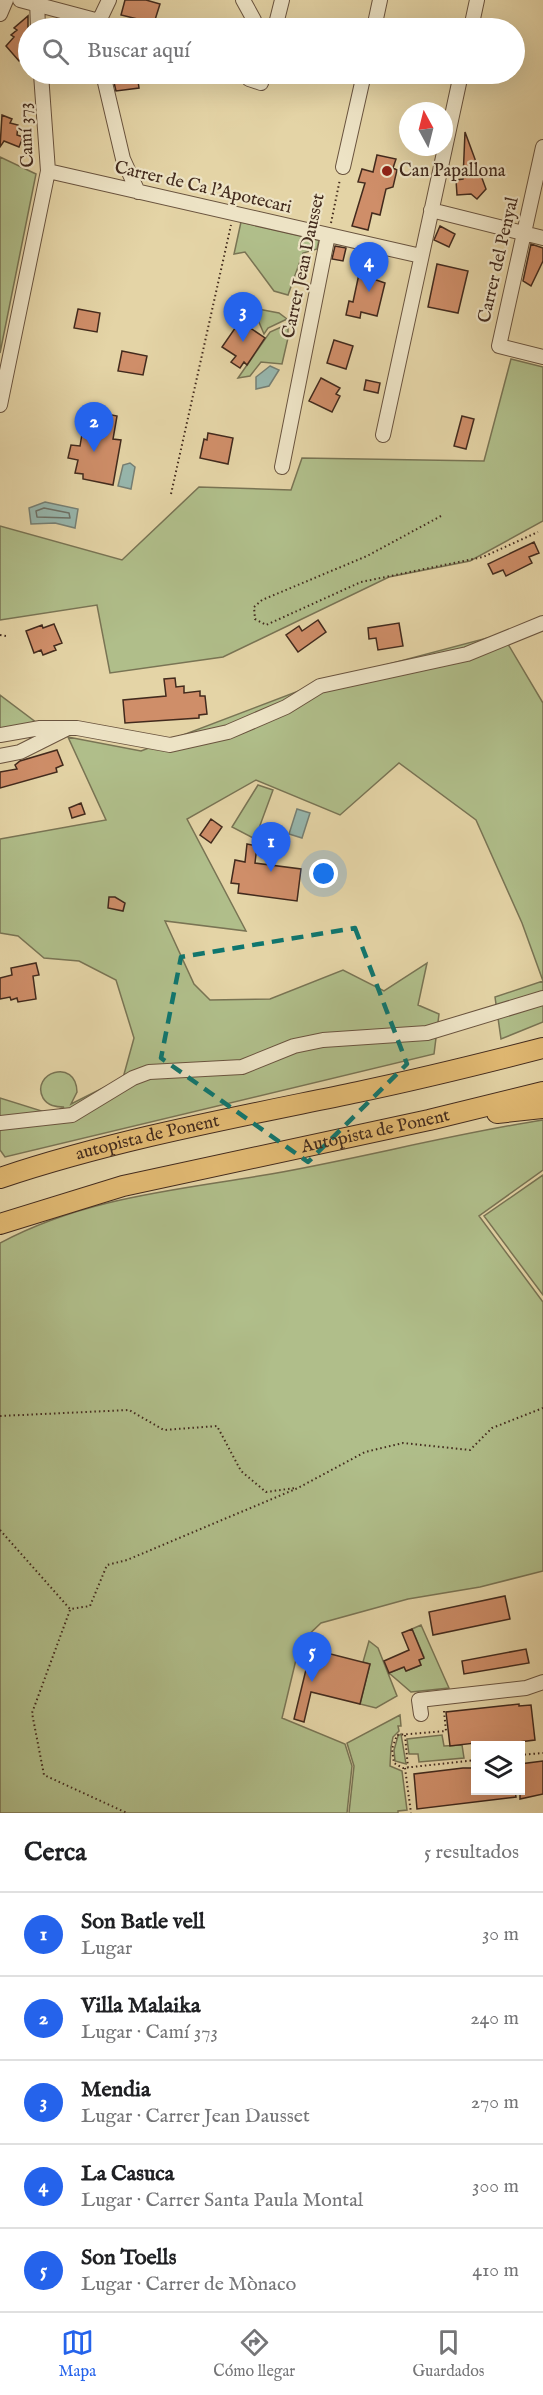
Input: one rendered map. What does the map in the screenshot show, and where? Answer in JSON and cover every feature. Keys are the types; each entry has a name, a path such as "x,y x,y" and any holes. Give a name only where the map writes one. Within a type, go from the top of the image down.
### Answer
{"highway":[{"name":"autopista de Ponent","path":"0,1178 66,1158 165,1133 543,1048"},
{"name":"Autopista de Ponent","path":"0,1224 89,1195 207,1167 429,1120 543,1092"},
{"path":"429,1120 543,1108"}],"street":[{"path":"0,27 0,16 6,0"},
{"path":"20,0 37,2 79,18"},
{"path":"101,18 109,0"},
{"path":"243,0 253,18"},
{"path":"278,18 282,0"},
{"path":"376,18 380,0"},
{"path":"473,18 477,0"},
{"path":"37,2 38,18"},
{"name":"Camí 373","path":"0,405 48,171 42,84"},
{"path":"105,84 123,159 138,192"},
{"path":"343,167 362,84"},
{"path":"383,435 459,84"},
{"name":"Carrer del Penyal","path":"543,147 499,346 543,357"},
{"name":"Carrer de Ca l'Apotecari","path":"48,171 421,256"},
{"path":"430,210 524,231 543,238"},
{"name":"Carrer Jean Dausset","path":"282,467 328,235"},
{"path":"0,735 40,728 68,728 170,745 237,728 286,707 320,686 466,654 543,623"},
{"path":"0,756 20,752 68,728"},
{"path":"0,1124 72,1114 133,1078 149,1072 242,1067 308,1042 446,1029 543,998"},
{"path":"421,1714 419,1700 526,1688 543,1682"}],"path":[{"name":"Carrer Jean Dausset","path":"328,235 343,167"},
{"path":"171,494 234,214"},
{"path":"441,516 367,556 262,600 254,607 255,619 266,625 361,582 483,557 538,532"},
{"path":"0,635 6,636"},
{"path":"70,1609 90,1606 107,1565 127,1560 298,1488 365,1452 403,1443 470,1450 492,1428 543,1408"},
{"path":"0,1416 129,1410 164,1430 217,1426 241,1471 266,1492 298,1488"},
{"path":"0,1530 70,1609"},
{"path":"70,1609 32,1713 44,1774 127,1813"},
{"path":"443,1708 446,1731 397,1734 392,1753 394,1763 407,1768 471,1761"},
{"path":"423,1728 423,1733"},
{"path":"405,1735 411,1813"},
{"path":"525,1755 543,1753"}],"highlighted area":[{"path":"355,928 407,1064 308,1162 161,1058 181,957"}],"green space":[{"path":"0,157 36,174 0,353"},
{"path":"241,222 319,240 317,249 303,253 288,295 274,291 245,252 234,254"},
{"path":"253,308 279,313 287,319 268,328 264,334"},
{"path":"288,324 288,338 282,364 261,362 250,376 238,378 270,332"},
{"path":"511,359 543,367 543,521 470,561 389,577 223,657 110,673 97,605 0,620 0,526 122,560 199,487 291,490 302,458 484,461"},
{"path":"502,634 543,703 543,981 522,923 476,820 399,763 340,815 256,780 187,819 246,931 165,921 194,984 210,1000 270,999 343,970 384,991 427,963 418,1005 439,1014 434,1054 5,1157 0,1150 0,1098 51,1114 64,1107 52,1106 43,1098 41,1089 48,1076 55,1072 62,1072 75,1081 77,1092 71,1104 123,1078 134,1038 116,980 79,961 44,958 18,936 0,933 0,839 106,820 68,737 141,751 325,681"},
{"path":"0,695 37,723 0,734"},
{"path":"258,785 273,790 255,839 232,827"},
{"path":"543,981 543,1022 501,1039 495,997"},
{"path":"543,1120 543,1170 479,1216 543,1302 543,1571 480,1587 408,1599 321,1623 300,1643 282,1718 345,1744 352,1766 347,1813 0,1813 0,1243 32,1227 65,1215 132,1197 305,1168"},
{"path":"543,1175 543,1295 484,1216"},
{"path":"421,1625 449,1688 411,1692 389,1673 404,1667 406,1671 421,1665 419,1660 424,1657 412,1629"},
{"path":"369,1641 378,1648 397,1696 376,1708 360,1704 370,1664 363,1662"},
{"path":"400,1715 401,1726 398,1726 399,1731 393,1737 390,1766 402,1771 407,1810 398,1811 398,1813 349,1813 354,1766 347,1743"},
{"path":"401,1734 406,1764 395,1761 394,1750 398,1736"},
{"path":"442,1735 444,1746 462,1745 464,1758 419,1762 418,1754 409,1754 407,1739"}],"water":[{"path":"270,366 279,370 269,386 256,389 256,377"},
{"path":"130,463 135,467 131,489 118,486 123,465"},
{"path":"45,502 78,509 75,528 55,523 31,524 29,508"},
{"path":"297,809 310,813 302,838 289,834"}],"building":[{"path":"125,0 146,0 160,4 156,18 133,18 121,15"},
{"path":"18,25 18,60 6,46 14,37 11,35 17,30 14,28"},
{"path":"114,84 138,84 139,88 116,91"},
{"path":"2,115 12,119 10,123 18,125 17,135 23,137 19,147 4,141 0,147"},
{"path":"465,132 486,189 477,199 471,194 457,195 456,180 463,179"},
{"path":"377,155 396,159 393,168 397,170 393,187 386,189 380,215 372,213 368,230 352,226 365,183 358,182 362,169 373,172"},
{"path":"440,226 455,234 449,247 434,240"},
{"path":"531,244 543,248 543,261 531,286 523,281"},
{"path":"335,246 346,248 343,261 332,259"},
{"path":"437,264 468,271 458,313 428,307"},
{"path":"359,274 385,283 377,316 361,312 360,318 346,315 349,301 353,302"},
{"path":"78,309 100,313 97,332 74,328"},
{"path":"240,321 265,338 247,365 244,362 240,368 231,362 236,356 222,347"},
{"path":"334,340 353,346 346,369 327,363"},
{"path":"122,351 147,356 143,375 118,371"},
{"path":"321,378 340,388 336,394 340,396 332,412 309,401"},
{"path":"366,380 380,383 378,393 364,390"},
{"path":"97,412 117,416 113,439 121,440 113,485 83,479 83,474 75,473 78,460 68,458 71,445 80,446 82,434 93,436"},
{"path":"462,416 474,419 466,449 454,446"},
{"path":"208,433 233,438 228,464 200,458 204,439 207,440"},
{"path":"534,542 539,553 529,557 532,563 506,576 503,570 493,574 488,564"},
{"path":"318,620 326,632 298,652 286,635 299,626 302,631"},
{"path":"399,623 403,646 378,650 376,638 369,639 368,628"},
{"path":"54,624 62,643 54,646 56,650 43,655 41,650 34,653 26,631 42,625 43,628"},
{"path":"175,678 176,687 184,686 184,693 200,691 200,696 205,696 207,714 199,715 199,718 125,723 123,700 166,696 164,679"},
{"path":"57,750 63,765 56,768 57,772 0,788 0,772 17,769 15,765 20,761"},
{"path":"81,803 85,814 72,818 69,808"},
{"path":"211,819 222,827 211,843 200,835"},
{"path":"247,844 257,846 255,863 301,869 297,901 238,893 239,884 231,883 235,860 245,862"},
{"path":"109,897 115,897 125,903 123,911 108,908"},
{"path":"36,963 39,975 33,976 36,999 18,1002 17,998 0,999 0,978 12,975 11,968"},
{"path":"505,1596 510,1619 433,1635 429,1612"},
{"path":"412,1629 424,1658 419,1660 421,1665 406,1671 404,1667 389,1673 384,1661 409,1650 402,1633"},
{"path":"311,1649 370,1664 360,1704 311,1692 304,1722 294,1719"},
{"path":"526,1649 529,1663 464,1674 462,1661"},
{"path":"519,1704 519,1706 531,1705 535,1740 471,1741 471,1743 450,1746 446,1712"},
{"path":"543,1761 543,1794 520,1799 520,1795 525,1795 525,1763"},
{"path":"471,1768 471,1795 516,1795 516,1797 417,1809 414,1774"}],"place":[{"name":"Can Papallona","path":"387,171"},
{"name":"La Casuca","path":"369,292"},
{"name":"Mendia","path":"243,342"},
{"name":"Villa Malaika","path":"94,452"},
{"name":"Son Batle vell","path":"271,872"},
{"name":"Son Toells","path":"312,1682"}]}
